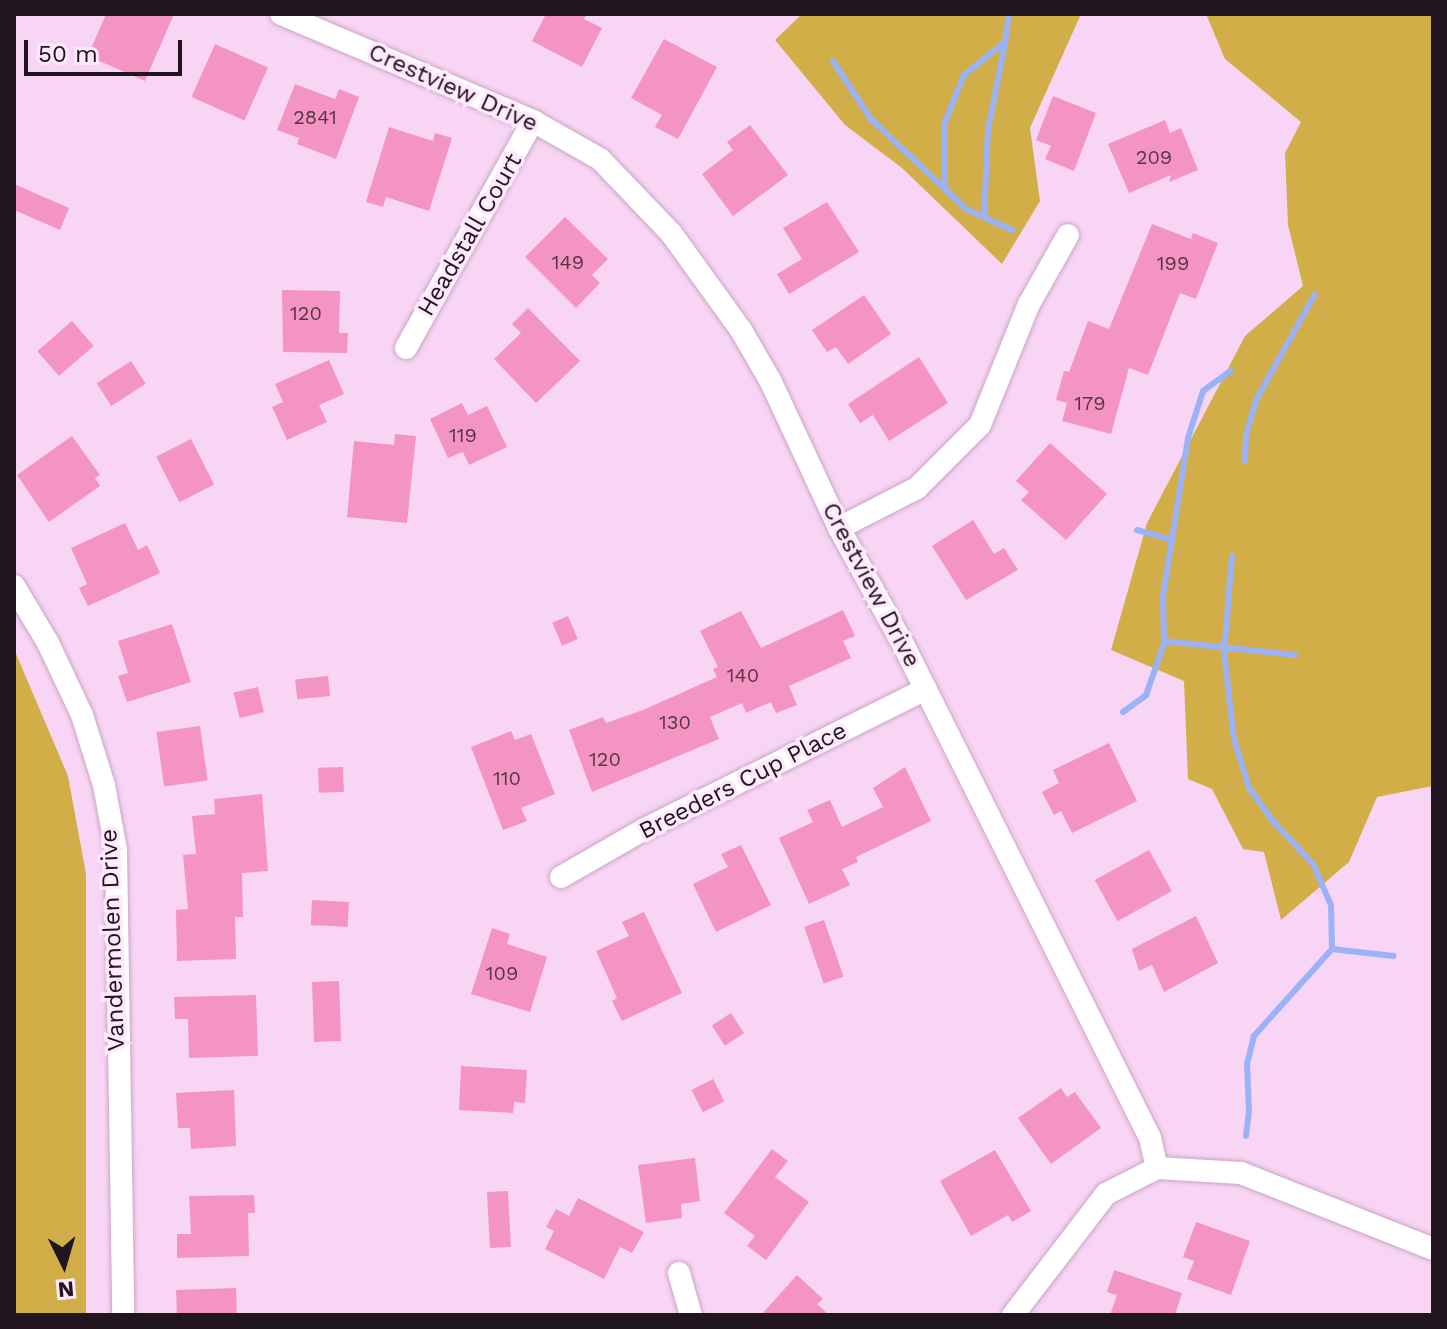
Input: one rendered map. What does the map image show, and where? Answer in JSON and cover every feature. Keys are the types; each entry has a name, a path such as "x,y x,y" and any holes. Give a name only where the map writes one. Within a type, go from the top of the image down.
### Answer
{"street":[{"name":"Crestview Drive","path":"281,14 533,121 600,159 671,233 749,343 771,382 839,528 926,689 1150,1138 1157,1168"},
{"name":"Headstall Court","path":"406,348 533,121"},
{"path":"839,528 917,488 980,425 1029,304 1068,235"},
{"name":"Vandermolen Drive","path":"14,586 48,643 82,715 104,785 116,850 123,1315"},
{"name":"Breeders Cup Place","path":"561,877 643,830 926,689"},
{"path":"1013,1315 1106,1194 1157,1168 1241,1173 1433,1249"},
{"path":"679,1273 691,1315"}],"shaded area":[{"path":"802,14 1081,14 1030,128 1040,201 1002,264 902,168 845,125 775,40"},
{"path":"1206,14 1433,14 1433,786 1377,797 1349,862 1281,920 1264,852 1243,849 1212,789 1188,779 1184,681 1111,650 1147,523 1245,336 1303,286 1288,225 1285,153 1301,122 1225,59"},
{"path":"14,649 68,776 86,874 86,1315 14,1315"}],"building":[{"path":"106,14 174,14 145,81 88,56"},
{"path":"546,14 587,14 584,19 602,28 582,67 532,41"},
{"path":"664,39 717,67 678,139 655,127 662,115 631,98"},
{"path":"215,44 268,68 244,121 191,97"},
{"path":"295,84 335,99 339,89 359,97 336,159 297,144 299,138 277,130"},
{"path":"1053,96 1096,113 1074,171 1045,159 1051,146 1036,140"},
{"path":"1165,120 1170,133 1181,128 1198,170 1169,182 1171,175 1129,193 1108,144"},
{"path":"750,125 788,175 733,216 702,174 733,150 727,142"},
{"path":"389,127 433,141 435,133 452,138 429,211 386,197 383,207 366,202"},
{"path":"14,184 69,208 60,230 14,210"},
{"path":"827,202 859,252 789,294 777,274 802,259 783,228"},
{"path":"565,217 608,259 592,275 600,283 576,308 525,257"},
{"path":"1152,224 1191,239 1193,233 1218,243 1196,299 1180,293 1148,375 1129,368 1111,434 1062,421 1067,403 1056,400 1064,371 1069,372 1088,321 1109,329"},
{"path":"282,290 340,291 339,333 348,333 347,353 283,352"},
{"path":"864,295 891,334 848,364 836,347 827,352 812,330"},
{"path":"528,308 580,361 536,403 494,359 521,333 512,324"},
{"path":"72,321 94,346 59,376 37,351"},
{"path":"919,357 948,403 889,441 873,415 860,423 848,404"},
{"path":"329,360 344,394 319,405 327,422 287,440 272,407 283,402 275,384"},
{"path":"131,361 146,384 111,406 97,383"},
{"path":"462,403 468,415 487,406 507,447 469,465 463,452 448,458 430,419"},
{"path":"395,434 416,436 407,523 347,517 354,441 394,445"},
{"path":"72,436 100,475 95,478 100,486 49,522 17,475"},
{"path":"191,439 214,484 179,502 156,457"},
{"path":"1050,443 1107,494 1066,540 1021,500 1029,492 1016,481"},
{"path":"973,520 994,554 1004,548 1018,570 966,600 932,546"},
{"path":"125,523 138,550 147,545 160,573 88,606 79,588 87,584 71,548"},
{"path":"843,610 855,636 843,641 851,658 789,686 797,705 776,713 771,702 746,713 742,703 710,717 719,739 592,792 569,730 603,717 606,723 643,710 717,677 713,669 718,667 700,631 741,611 761,648"},
{"path":"568,616 578,639 562,646 552,623"},
{"path":"172,624 191,682 127,702 118,676 128,673 118,641"},
{"path":"328,676 330,696 297,699 295,679"},
{"path":"258,687 264,712 239,718 234,693"},
{"path":"200,726 208,780 164,787 156,732"},
{"path":"511,731 515,740 531,734 555,794 521,808 527,821 503,830 471,747"},
{"path":"1109,743 1137,801 1072,833 1061,811 1054,815 1042,792 1059,783 1053,770"},
{"path":"343,767 344,792 319,793 318,768"},
{"path":"905,767 931,821 856,857 858,862 842,869 850,885 809,904 779,838 813,822 807,810 830,800 842,827 883,807 873,788"},
{"path":"262,794 268,871 242,873 243,917 235,917 236,959 177,961 176,910 188,909 183,855 196,854 192,816 215,814 214,799"},
{"path":"741,845 771,905 716,932 693,884 728,867 721,854"},
{"path":"1149,850 1172,891 1118,921 1095,880"},
{"path":"312,900 349,902 348,927 311,925"},
{"path":"644,912 682,993 622,1021 612,1001 617,998 596,951 629,936 622,922"},
{"path":"1196,916 1218,963 1164,992 1152,965 1139,971 1132,949"},
{"path":"824,920 844,977 824,984 804,927"},
{"path":"492,928 510,934 507,944 547,957 530,1012 471,994"},
{"path":"339,981 341,1041 314,1042 312,982"},
{"path":"256,995 258,1056 189,1058 188,1019 175,1019 174,997"},
{"path":"731,1013 744,1033 725,1046 712,1026"},
{"path":"461,1066 527,1070 525,1103 514,1102 513,1113 459,1110"},
{"path":"713,1079 724,1101 703,1112 692,1090"},
{"path":"1061,1088 1067,1097 1075,1092 1101,1128 1051,1164 1018,1118"},
{"path":"234,1090 236,1146 191,1149 190,1128 178,1128 176,1093"},
{"path":"772,1149 788,1161 775,1177 809,1202 766,1260 747,1246 755,1236 724,1213"},
{"path":"995,1150 1031,1211 1012,1222 1008,1215 971,1236 940,1181"},
{"path":"695,1158 700,1201 681,1204 682,1218 646,1223 638,1165"},
{"path":"508,1191 511,1247 490,1248 487,1192"},
{"path":"254,1195 255,1213 248,1213 249,1256 177,1258 177,1234 191,1234 189,1196"},
{"path":"578,1198 644,1232 632,1253 620,1247 604,1279 545,1249 554,1231 546,1227 556,1209 569,1216"},
{"path":"1196,1222 1250,1241 1231,1295 1187,1279 1194,1261 1183,1257"},
{"path":"1114,1270 1182,1293 1175,1315 1110,1315 1117,1295 1107,1292"},
{"path":"797,1275 823,1299 817,1304 829,1315 761,1315"},
{"path":"236,1288 237,1315 177,1315 176,1290"}],"waterway":[{"path":"1009,14 1005,42 964,75 945,122 945,189 966,209 1012,230"},
{"path":"984,217 988,130 1005,43"},
{"path":"833,61 871,119 945,189"},
{"path":"1245,461 1246,435 1256,400 1315,294"},
{"path":"1123,712 1146,695 1164,644 1163,596 1188,438 1203,391 1231,371"},
{"path":"1137,530 1173,540"},
{"path":"1232,556 1224,653 1234,739 1249,788 1273,821 1313,864 1331,905 1332,949 1254,1036 1247,1064 1249,1111 1246,1136"},
{"path":"1164,641 1295,655"},
{"path":"1332,949 1394,956"}]}
